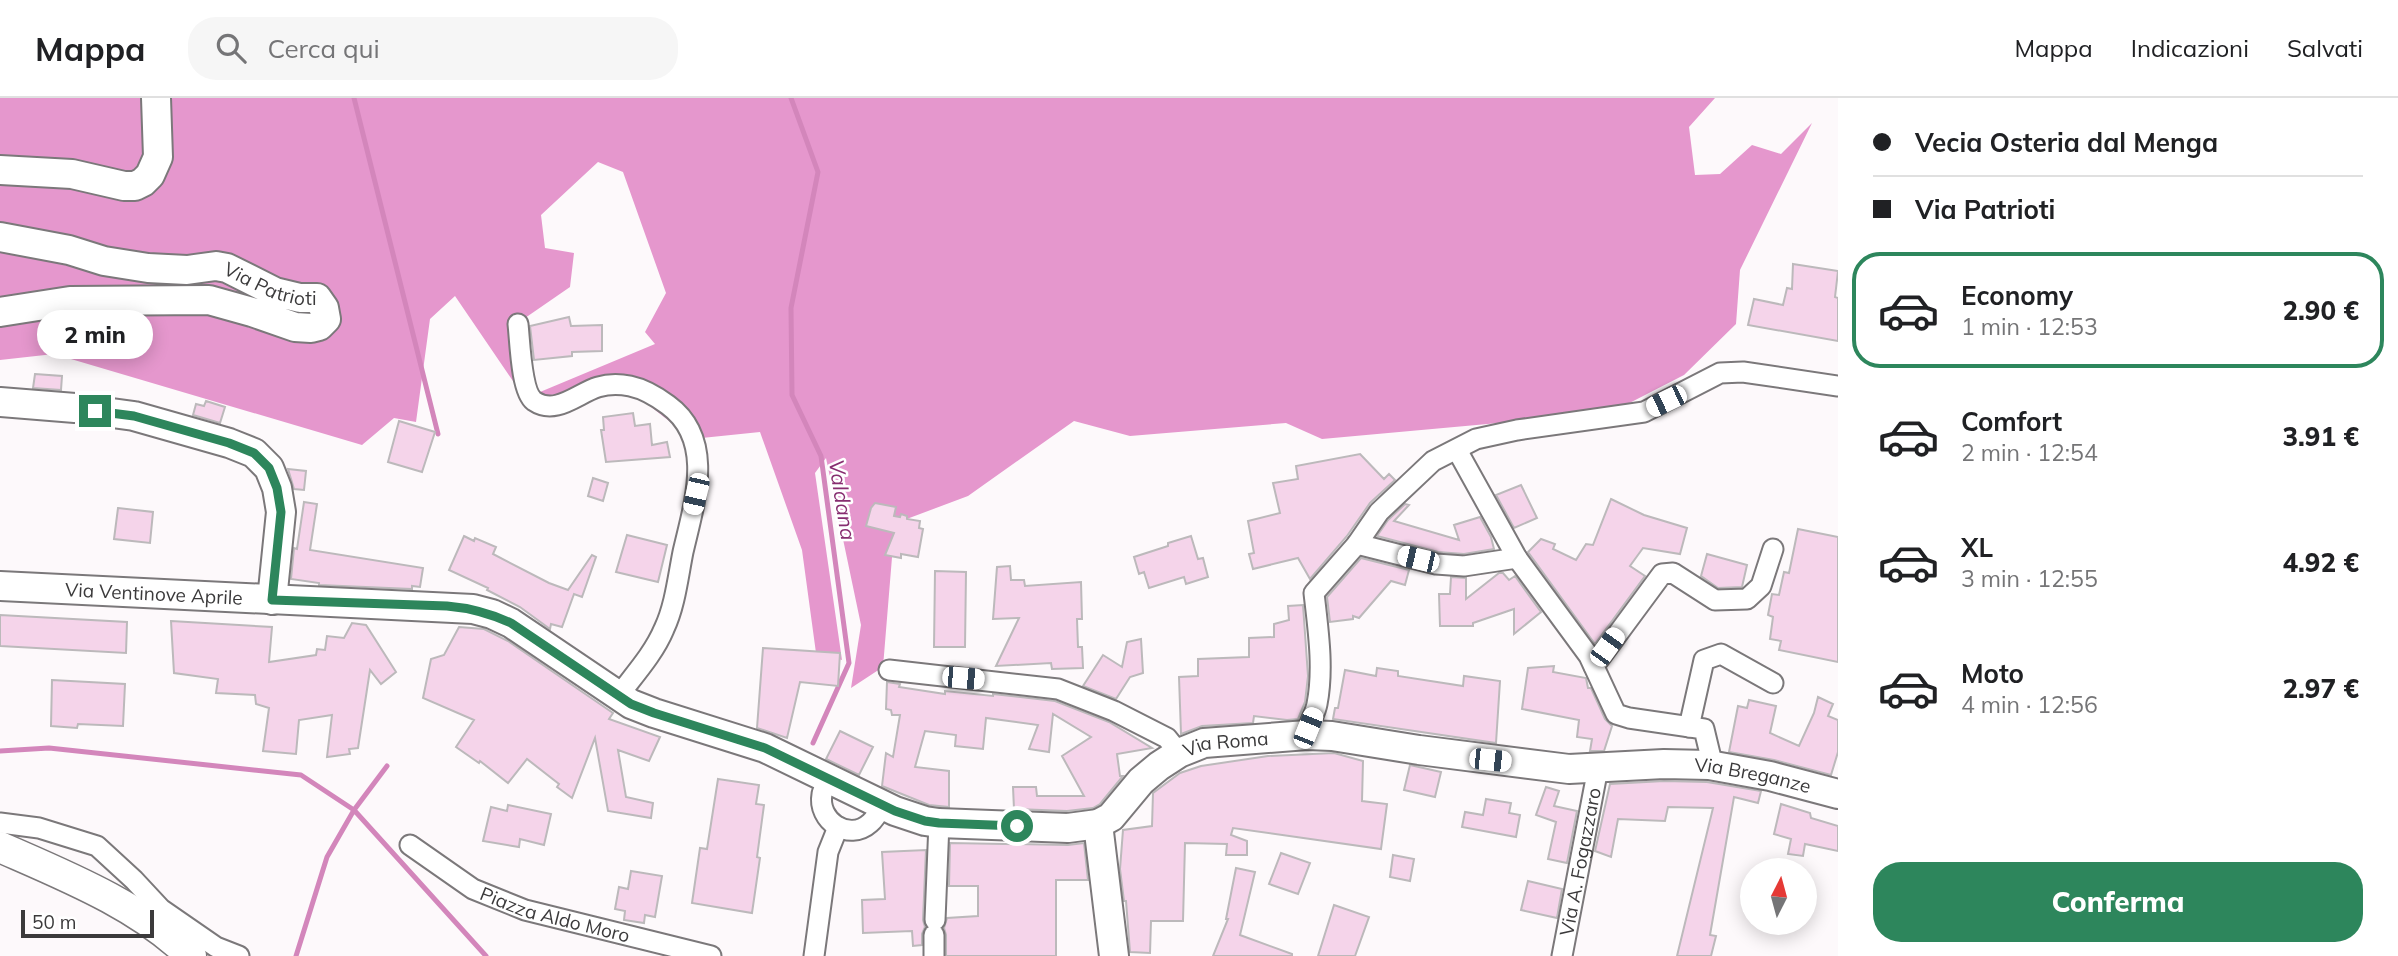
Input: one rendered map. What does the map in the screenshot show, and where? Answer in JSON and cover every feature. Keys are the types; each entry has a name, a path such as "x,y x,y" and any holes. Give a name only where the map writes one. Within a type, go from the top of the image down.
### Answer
{"main road":[{"path":"0,170 72,174 124,186 143,183 158,157 156,98"},
{"name":"Via Patrioti","path":"0,237 69,250 115,263 187,270 216,266 227,268 275,292 300,298 317,298 324,308 326,319 311,328 295,327 209,300 70,301 0,312"},
{"path":"0,402 134,416 229,443 254,453 269,468 277,488 281,512 272,600"},
{"name":"Via Ventinove Aprile","path":"0,586 473,609 511,623 631,704 765,748 909,816 939,823"},
{"name":"Via Roma","path":"1098,824 1111,817 1141,781 1158,766 1179,753 1204,743 1307,735 1332,736 1569,769 1664,764"},
{"name":"Via Breganze","path":"1664,764 1709,765 1770,776 1838,794"},
{"path":"939,823 1068,828 1098,824 1115,956"},
{"path":"0,847 116,902 181,946"}],"street":[{"path":"518,324 526,387 533,400 540,404 558,405 596,388 628,386 651,394 673,409 682,417 692,435 698,481 670,613 660,638 620,695"},
{"path":"1307,735 1317,705 1320,651 1314,593 1357,544 1380,512 1433,461 1476,439 1517,430 1644,412 1720,373 1743,372 1838,386"},
{"path":"1457,450 1517,558 1591,661 1616,714 1704,729 1710,754 1709,765"},
{"path":"1357,544 1436,564 1464,566 1517,558"},
{"path":"1591,661 1662,574 1673,573 1715,600 1747,600 1761,586 1773,549"},
{"path":"1689,727 1704,660 1721,654 1773,683"},
{"path":"889,670 1058,688 1114,711 1167,738 1179,753"},
{"name":"Via A. Fogazzaro","path":"1562,956 1598,768"},
{"path":"829,779 821,796 822,809 838,827 856,830 869,825 883,804"},
{"path":"0,823 39,828 97,846 161,909 216,947 239,956"},
{"path":"934,956 939,823"},
{"path":"814,956 828,852 838,827"},
{"name":"Piazza Aldo Moro","path":"410,845 473,889 525,910 711,956"}],"shaded area":[{"path":"0,98 1715,98 1689,127 1695,175 1720,174 1752,145 1781,154 1812,123 1740,270 1736,324 1684,375 1610,413 1322,439 1286,423 1130,436 1074,421 968,496 904,520 871,508 867,526 894,533 883,667 851,688 861,625 826,458 815,473 842,660 816,653 802,550 760,432 692,439 627,388 528,397 655,344 645,332 666,293 623,172 598,162 541,215 545,248 574,253 570,287 512,327 517,387 455,296 430,319 416,422 394,418 362,445 54,354 0,360"}],"building":[{"path":"1793,264 1838,271 1835,297 1838,298 1838,341 1748,325 1754,299 1783,305 1787,288 1792,289"},
{"path":"569,317 571,326 602,325 602,351 572,352 572,356 534,360 530,326"},
{"path":"35,374 62,376 61,390 33,388"},
{"path":"206,401 225,407 220,423 193,415 196,404 204,406"},
{"path":"633,413 635,426 650,424 652,445 667,442 670,457 606,462 601,430 604,430 603,417"},
{"path":"399,421 435,432 422,472 388,462"},
{"path":"1360,454 1384,479 1389,474 1395,480 1370,503 1347,536 1310,579 1298,558 1253,569 1249,554 1254,553 1248,521 1280,513 1273,483 1298,479 1296,466"},
{"path":"288,469 306,471 304,490 294,489"},
{"path":"593,478 608,483 603,501 588,496"},
{"path":"1521,485 1537,518 1514,528 1496,495"},
{"path":"1611,499 1644,515 1687,528 1680,554 1643,548 1630,566 1645,576 1595,644 1528,552 1541,539 1555,544 1553,549 1576,560 1586,544 1593,545"},
{"path":"304,502 317,504 310,550 423,568 420,587 412,586 412,589 319,585 291,579 294,548 297,549"},
{"path":"875,503 896,507 894,516 900,517 901,514 907,516 907,519 920,521 919,528 923,529 918,557 885,555 894,533 866,526"},
{"path":"1405,504 1409,505 1394,521 1459,540 1454,525 1480,517 1494,549 1464,554 1438,552 1377,536 1388,520"},
{"path":"118,508 153,512 150,543 114,539"},
{"path":"1798,529 1838,537 1838,662 1779,650 1781,641 1770,639 1773,617 1768,615 1772,594 1779,595 1784,572 1789,573"},
{"path":"627,535 667,545 658,582 616,572"},
{"path":"464,536 496,547 493,554 568,590 592,555 596,557 582,597 574,594 562,627 551,624 550,629 520,607 487,590 488,588 449,570"},
{"path":"1191,536 1198,559 1203,558 1208,577 1186,584 1184,577 1149,588 1144,572 1139,574 1134,557"},
{"path":"1707,554 1747,565 1742,587 1718,588 1701,576"},
{"path":"1361,558 1409,570 1405,585 1391,581 1359,618 1353,616 1353,619 1330,622 1327,597"},
{"path":"1010,566 1011,580 1024,580 1025,586 1081,582 1082,619 1077,619 1078,647 1082,647 1083,668 1052,669 1051,663 996,666 1019,618 993,619 997,567"},
{"path":"935,571 966,572 965,647 934,647"},
{"path":"1499,573 1503,573 1509,580 1515,576 1541,612 1514,634 1514,609 1473,623 1473,626 1440,626 1439,594 1450,594 1451,577 1466,578 1466,599"},
{"path":"1303,605 1308,676 1305,702 1298,719 1254,716 1253,723 1202,726 1181,734 1179,677 1198,676 1198,659 1249,657 1249,638 1274,637 1274,624 1289,620 1288,606"},
{"path":"0,615 127,622 126,653 0,646"},
{"path":"171,621 272,627 269,662 316,655 317,649 325,650 327,636 344,638 352,623 366,625 396,672 381,684 370,670 358,748 349,749 350,754 327,757 332,715 299,720 296,754 263,751 269,708 256,704 255,695 216,693 218,679 174,673"},
{"path":"459,627 484,629 508,641 613,713 609,719 660,737 649,761 618,750 626,797 653,803 651,818 608,811 595,738 572,798 527,759 508,783 480,761 479,763 456,747 474,720 423,698 431,659 444,655"},
{"path":"1141,639 1143,673 1130,677 1116,699 1083,686 1103,655 1122,667 1127,642"},
{"path":"763,648 840,653 838,686 800,682 787,738 757,728"},
{"path":"1554,666 1553,672 1586,678 1588,688 1591,688 1605,719 1612,726 1604,751 1590,751 1592,739 1577,737 1579,720 1522,709 1528,668"},
{"path":"1377,668 1398,671 1398,676 1463,686 1464,676 1500,681 1496,743 1333,719 1335,708 1338,708 1345,670 1376,676"},
{"path":"52,680 125,684 123,726 51,726"},
{"path":"887,682 900,684 899,687 945,694 945,691 993,694 1055,701 1109,722 1152,748 1117,754 1120,776 1123,776 1100,804 1093,808 1067,811 1014,809 1013,787 1036,787 1037,796 1084,796 1062,756 1091,737 1053,714 1049,752 1029,749 1038,725 986,718 983,749 955,746 956,735 925,731 915,767 949,771 949,807 929,805 882,786 886,753 893,757 900,715 892,715 891,710 886,709"},
{"path":"1818,697 1833,704 1828,716 1838,720 1838,752 1831,775 1729,752 1738,706 1747,708 1749,700 1776,706 1770,733 1799,746"},
{"path":"840,731 873,747 859,775 826,759"},
{"path":"1334,753 1363,761 1362,801 1387,804 1381,849 1233,828 1231,835 1247,841 1247,855 1226,855 1227,844 1185,843 1183,921 1151,921 1150,953 1130,952 1126,901 1120,869 1123,830 1152,826 1153,793 1180,773 1201,766 1268,756"},
{"path":"1410,765 1441,772 1435,797 1404,790"},
{"path":"718,779 759,785 756,804 764,805 752,913 692,903 700,848 707,849"},
{"path":"1707,782 1761,791 1758,803 1734,797 1710,935 1716,936 1711,956 1677,956 1713,808 1668,807 1665,821 1618,819 1611,857 1595,851 1610,784"},
{"path":"1546,787 1559,791 1554,806 1577,811 1567,863 1548,859 1556,822 1536,815"},
{"path":"1486,799 1511,803 1509,813 1520,815 1516,837 1462,827 1465,812 1483,815"},
{"path":"1781,804 1810,813 1811,818 1838,826 1838,851 1805,844 1803,856 1788,854 1791,839 1774,834"},
{"path":"508,805 551,814 544,845 520,839 519,847 483,841 491,807 507,811"},
{"path":"950,843 1084,843 1088,880 1056,880 1056,956 946,956 944,928 947,918 978,916 978,886 949,886"},
{"path":"926,850 925,927 922,945 913,946 912,931 863,933 862,900 885,899 882,852"},
{"path":"1281,853 1310,863 1298,894 1269,884"},
{"path":"1393,855 1414,859 1410,881 1390,877"},
{"path":"1236,868 1255,872 1240,935 1292,956 1213,956 1228,919"},
{"path":"631,871 662,876 655,917 645,915 644,923 624,920 625,911 615,909 619,887 628,889"},
{"path":"1528,881 1562,889 1557,918 1521,910"},
{"path":"1334,905 1369,917 1355,956 1318,956"}],"waterway":[{"path":"354,98 438,434"},
{"name":"Valdana","path":"791,98 818,172 791,308 792,395 821,456 849,663 813,743"},
{"path":"0,751 49,748 301,775 354,810 486,956"},
{"path":"296,956 327,857 354,810 387,766"}],"route":[{"path":"95,411 134,416 229,443 254,453 269,468 277,488 281,512 272,600 447,606 492,614 511,623 631,704 765,748 895,811 939,823 1017,826"}]}
